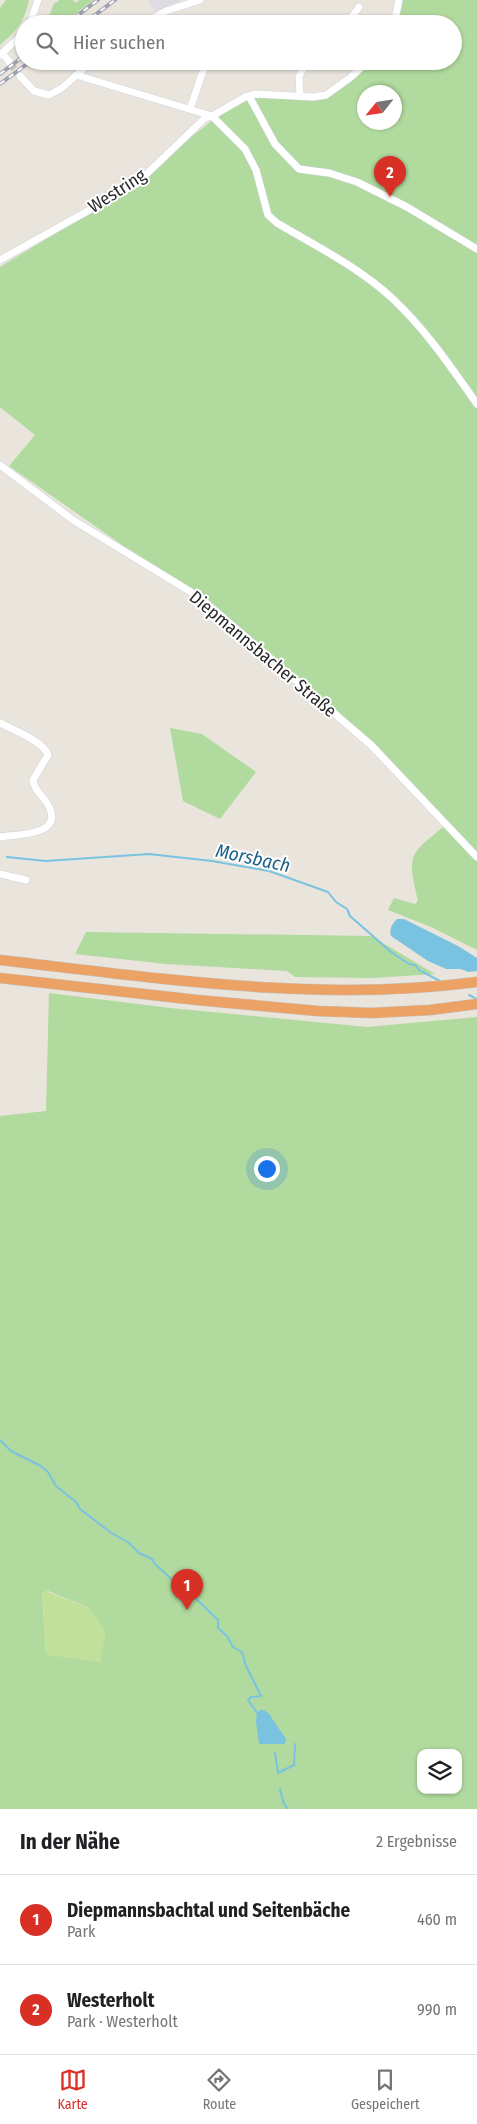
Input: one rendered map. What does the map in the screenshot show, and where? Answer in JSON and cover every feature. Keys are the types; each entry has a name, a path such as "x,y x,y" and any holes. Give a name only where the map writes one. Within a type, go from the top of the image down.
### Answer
{"highway":[{"path":"0,960 205,982 318,989 409,988 477,982"},
{"path":"0,978 197,1000 371,1013 430,1010 477,1004"}],"street":[{"path":"33,15 38,0"},
{"path":"159,15 200,0"},
{"path":"396,15 399,0"},
{"path":"353,15 359,7"},
{"path":"10,63 1,54 15,41"},
{"path":"20,76 34,91 49,95 58,91 82,70"},
{"path":"190,109 203,70"},
{"path":"300,96 299,77 302,70"},
{"path":"358,70 343,84 326,95 300,96 263,93 249,96 278,149 299,169 329,173 357,182 406,207 477,249"},
{"path":"76,75 212,116 245,149 254,164 268,215 277,223 369,279 393,299 432,341 477,404"},
{"name":"Westring","path":"0,260 136,184 201,120 249,96"},
{"name":"Diepmannsbacher Straße","path":"0,465 73,520 199,597 371,745 477,857"},
{"path":"0,723 47,751 48,755 33,780 34,788 48,805 51,816 47,826 38,832 0,837"},
{"path":"0,874 26,880"}],"shaded area":[{"path":"147,0 183,0 155,11"}],"green space":[{"path":"6,0 29,0 25,15 15,15 15,30 0,45 0,8"},
{"path":"59,0 73,0 75,3 80,0 94,0 73,15 49,15 54,3"},
{"path":"403,0 477,0 477,950 431,927 388,910 394,898 415,904 418,901 412,872 414,855 448,823 373,742 185,584 125,547 9,466 35,435 0,407 0,267 142,181 218,116 246,100 257,97 322,98 359,70 462,70 462,15 399,15"},
{"path":"170,728 202,734 256,772 220,819 183,801"},
{"path":"86,932 371,936 435,974 373,978 295,977 287,971 166,964 75,954"},
{"path":"49,993 170,1008 367,1027 477,1017 477,1809 0,1809 0,1116 46,1111","holes":["48,1591 90,1608 48,1655 46,1652 42,1594"]},
{"path":"45,1591 90,1608 106,1632 100,1662 48,1655 46,1652 42,1594"}],"water":[{"path":"397,919 404,919 458,946 477,958 477,971 468,972 461,969 446,969 428,961 391,936 391,927"},
{"path":"260,1710 264,1710 269,1714 286,1739 285,1744 259,1744 256,1722 257,1713"}],"waterway":[{"name":"Morsbach","path":"7,857 46,861 149,854 212,861 269,871 328,892 336,902 347,909 350,916 391,952 440,981"},
{"name":"Morsbach","path":"469,995 477,999"},
{"path":"0,1440 11,1451 41,1466 48,1472 56,1486 76,1502 80,1509 110,1532 129,1543 139,1553 152,1559 181,1588 190,1593 218,1620 218,1628 227,1636 233,1647 242,1652 246,1666 261,1696 251,1697 248,1700 258,1714"},
{"path":"275,1753 278,1773 294,1765 295,1744"},
{"path":"280,1789 284,1804 288,1809"}],"tunnel":[{"path":"10,63 15,70"},
{"path":"15,70 20,76"}],"railway":[{"path":"78,15 98,0"},
{"path":"95,15 115,0"},
{"path":"0,74 15,63"},
{"path":"0,84 19,70"}],"place":[{"name":"Westerholt","path":"390,197"},
{"name":"Diepmannsbachtal und Seitenbäche","path":"187,1610"}]}
